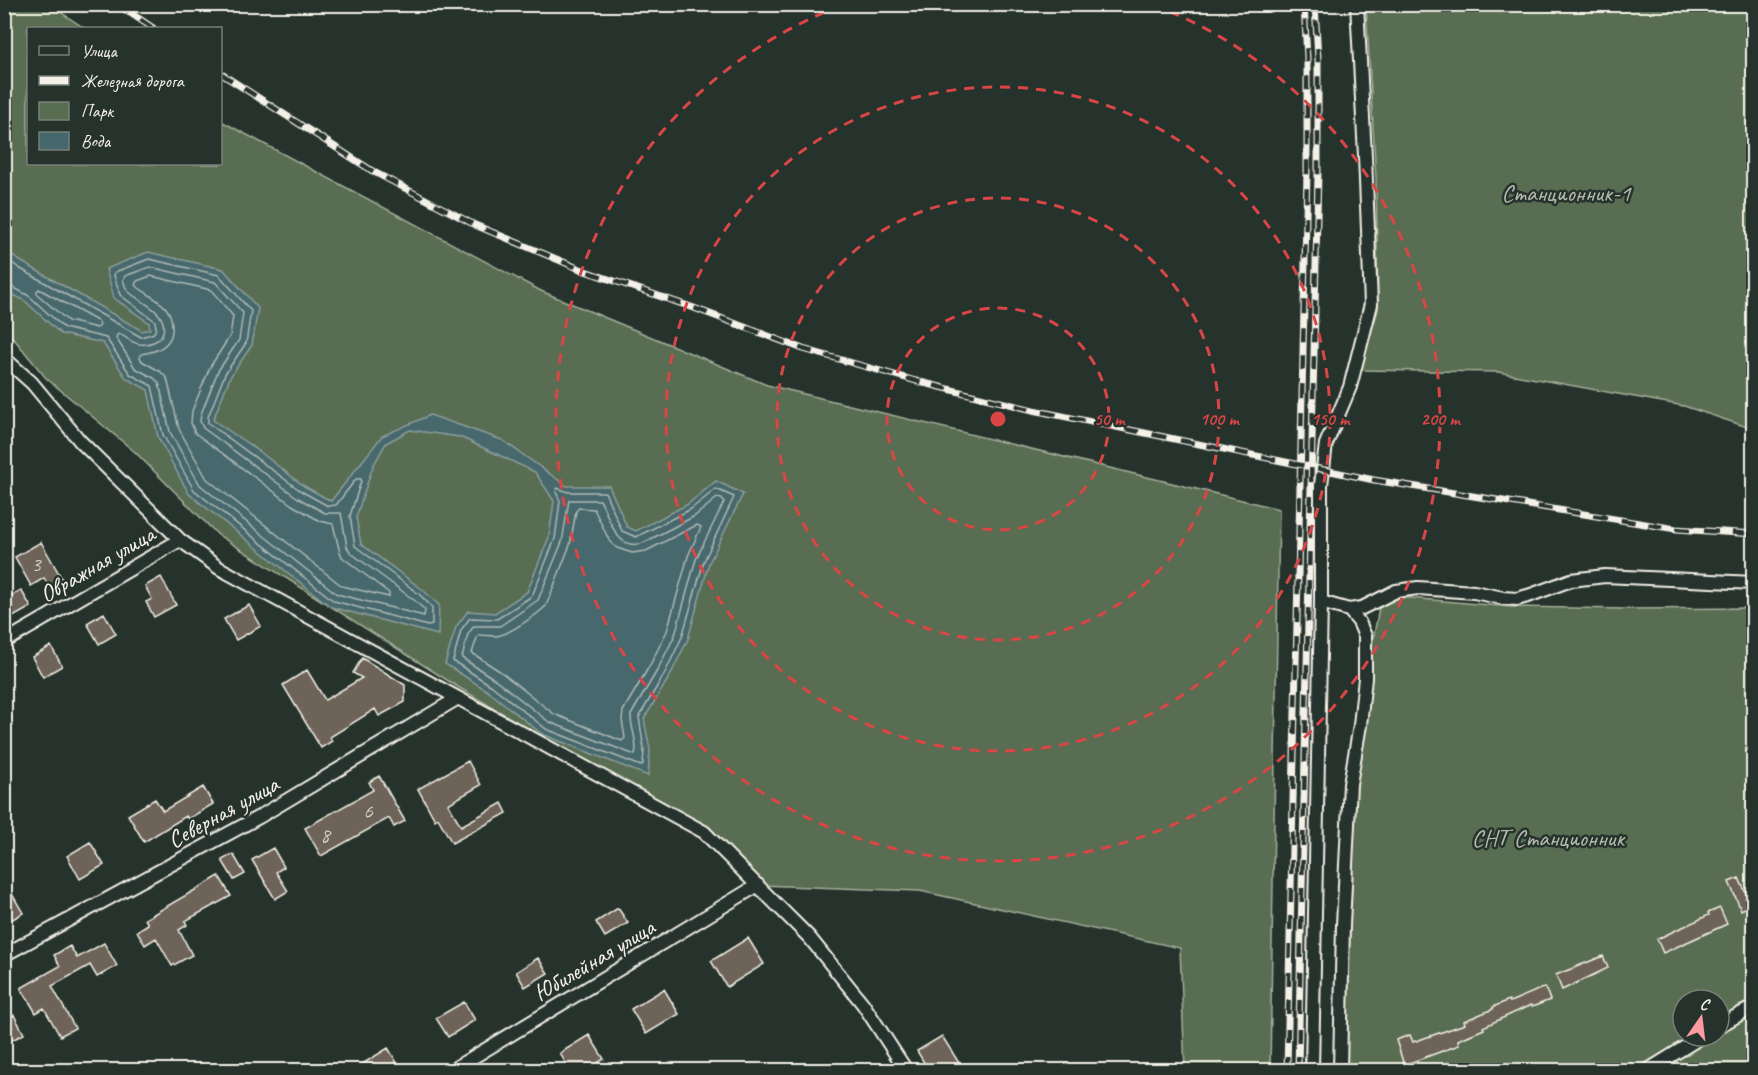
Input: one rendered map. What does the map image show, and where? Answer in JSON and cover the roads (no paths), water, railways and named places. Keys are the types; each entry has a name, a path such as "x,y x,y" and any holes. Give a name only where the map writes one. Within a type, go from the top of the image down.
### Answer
{"street":[{"path":"1312,1071 1322,602 1321,485 1326,444 1350,387 1371,304 1357,4"},
{"path":"4,358 32,382 80,441 180,540 219,568 704,832 809,937 863,1004 906,1071"},
{"name":"Овражная улица","path":"4,642 180,540"},
{"path":"1322,602 1349,610 1362,608 1396,591 1419,588 1474,592 1517,599 1571,580 1605,576 1754,583"},
{"path":"1340,1071 1343,925 1350,784 1365,678 1365,636 1359,622 1349,610"},
{"name":"Северная улица","path":"4,956 259,817 458,698"},
{"name":"Юбилейная улица","path":"452,1071 758,885"},
{"path":"1731,1019 1754,1007"},
{"path":"1648,1071 1684,1048"}],"water":[{"path":"4,250 142,331 150,329 149,323 114,298 106,269 148,252 223,269 258,308 252,345 230,377 213,420 304,486 331,501 382,436 430,415 502,440 567,486 609,486 627,527 636,531 688,504 716,481 743,494 709,563 688,639 670,676 644,719 650,750 648,776 542,734 488,691 445,664 456,627 468,611 495,613 527,592 549,537 554,501 535,472 460,437 410,430 386,443 373,466 356,517 361,544 423,590 439,605 438,635 331,607 189,494 158,437 148,390 126,378 103,343 61,334 25,301 5,290"}],"railway":[{"path":"117,4 152,27"},
{"path":"1287,1070 1307,172 1307,58 1304,4"},
{"path":"1298,1070 1318,173 1318,59 1315,4"},
{"path":"222,74 374,172 475,225 585,271 694,308 803,349 916,381 1033,410 1374,480 1676,529 1754,534"}],"park label":[{"name":"Станционник-1","path":"1566,193"},
{"name":"СНТ Станционник","path":"1548,838"}]}
